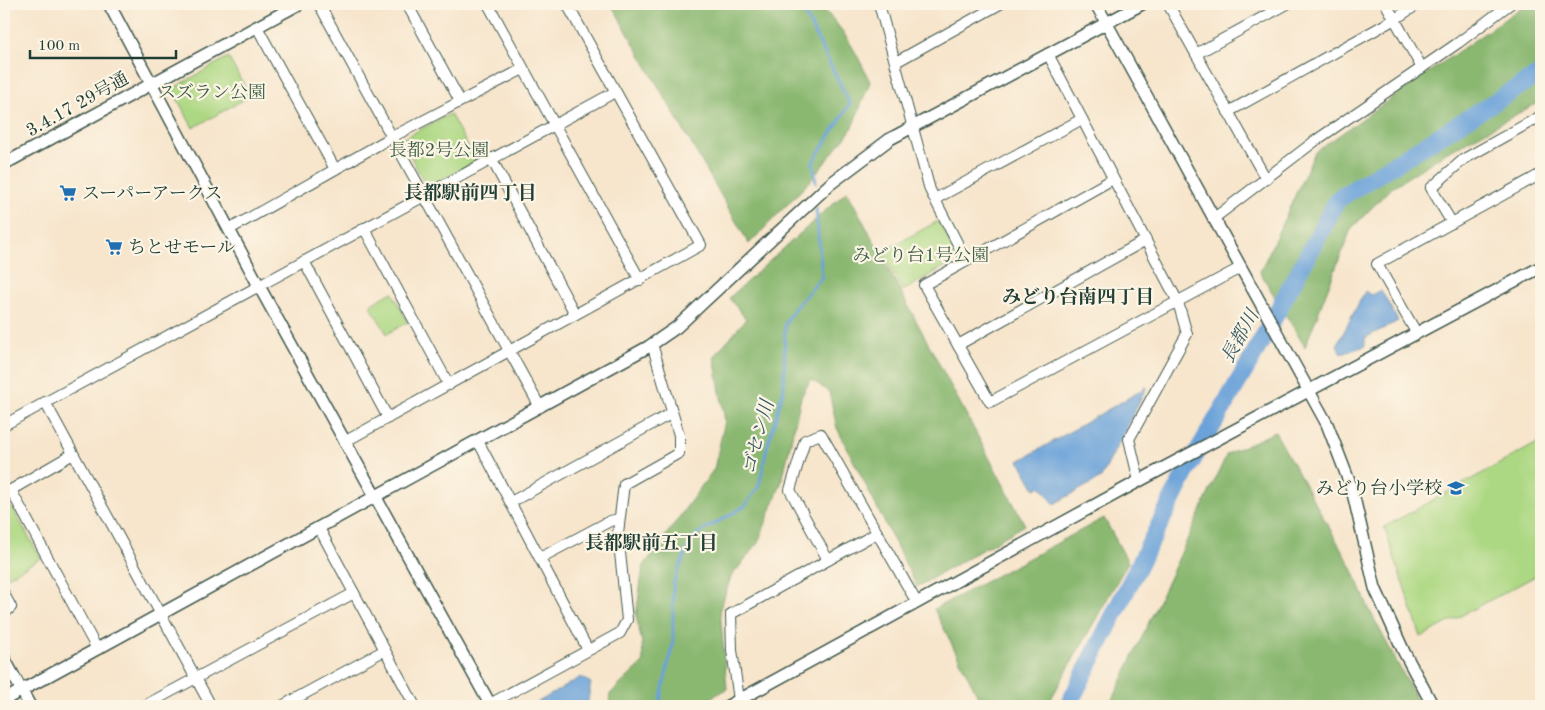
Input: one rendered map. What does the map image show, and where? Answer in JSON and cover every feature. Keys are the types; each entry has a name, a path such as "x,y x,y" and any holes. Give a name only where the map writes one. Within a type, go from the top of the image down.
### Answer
{"street":[{"path":"109,4 260,286 490,705 620,633 627,620 619,548 624,484 679,453 678,435 652,344"},
{"name":"3.4.17 29号通","path":"4,164 299,4"},
{"path":"319,4 540,407"},
{"path":"407,4 460,101"},
{"path":"488,4 640,280"},
{"path":"346,441 701,245 614,92 568,4"},
{"path":"879,4 923,164 935,199 966,260"},
{"path":"896,62 1000,4"},
{"path":"1096,4 1252,291 1310,390 1327,424 1352,489 1376,588 1404,652 1433,706"},
{"path":"4,700 652,344 676,327 830,184 890,139 1142,4"},
{"path":"1168,4 1266,179"},
{"path":"1196,54 1288,4"},
{"path":"1386,4 1422,68"},
{"path":"1228,112 1418,4"},
{"path":"1213,219 1315,141 1422,68 1510,4"},
{"path":"257,27 335,170"},
{"path":"1048,54 1178,302 1186,334 1129,439 1139,481"},
{"path":"230,229 392,137 523,69"},
{"path":"4,425 614,92"},
{"path":"1452,223 1431,188 1464,159 1541,116"},
{"path":"935,199 1082,119"},
{"path":"492,158 575,314"},
{"path":"1417,334 1377,264 1541,174"},
{"path":"1113,179 924,285 990,402 1240,268"},
{"path":"364,228 449,385"},
{"path":"958,345 1146,240"},
{"path":"304,261 388,418"},
{"path":"728,706 1139,481 1212,444 1541,267"},
{"path":"45,402 211,706"},
{"path":"511,502 672,414"},
{"path":"828,560 790,490 805,440 821,434 917,603"},
{"path":"478,441 588,650"},
{"path":"73,454 7,492 97,649"},
{"path":"540,558 610,521 620,519"},
{"path":"319,528 415,706"},
{"path":"739,700 732,650 730,614 877,533"},
{"path":"144,706 354,593"},
{"path":"4,594 11,607 4,614"},
{"path":"282,706 385,650"},
{"path":"4,658 30,706"}],"green space":[{"path":"611,4 818,4 842,30 854,50 870,82 851,130 810,181 749,244"},
{"path":"1526,4 1541,4 1541,101 1444,154 1391,188 1351,229 1305,347 1260,272 1315,152"},
{"name":"スズラン公園","path":"228,57 250,96 193,128 172,89"},
{"name":"長都2号公園","path":"450,114 476,161 427,188 402,139"},
{"path":"847,191 1025,525 917,587 837,428 829,392 811,379 801,397 782,481 758,543 731,577 720,609 727,689 696,706 609,706 610,694 643,663 642,643 636,616 643,567 714,469 725,421 714,356 746,319 729,298"},
{"name":"みどり台1号公園","path":"938,221 959,258 903,291 882,252"},
{"path":"392,292 408,322 387,334 370,305"},
{"path":"1275,432 1352,568 1370,611 1420,706 1110,706 1227,454"},
{"path":"1541,441 1541,573 1421,637 1384,527"},
{"path":"7,499 41,558 4,579 4,502"},
{"path":"1104,518 1128,562 1047,706 983,706 934,609"}],"water":[{"path":"1381,290 1398,321 1365,338 1365,346 1341,354 1337,345 1365,291 1371,295"},
{"path":"1147,387 1101,478 1054,504 1041,486 1035,489 1019,461"},
{"path":"581,677 591,683 587,706 531,706"}],"waterway":[{"name":"ゴセン川","path":"800,4 850,104 813,162 816,183"},
{"name":"長都川","path":"1068,706 1188,468 1251,360 1338,199 1541,73"},
{"name":"ゴセン川","path":"659,706 673,643 673,584 689,544 697,534 745,506 759,486 767,448 784,388 785,324 794,309 822,277 816,209"}],"place":[{"name":"スーパーアークス","path":"68,193"},
{"name":"ちとせモール","path":"114,247"},
{"name":"みどり台小学校","path":"1456,488"}],"district":[{"name":"長都駅前四丁目","path":"470,192"},
{"name":"みどり台南四丁目","path":"1078,296"},
{"name":"長都駅前五丁目","path":"651,542"}]}
